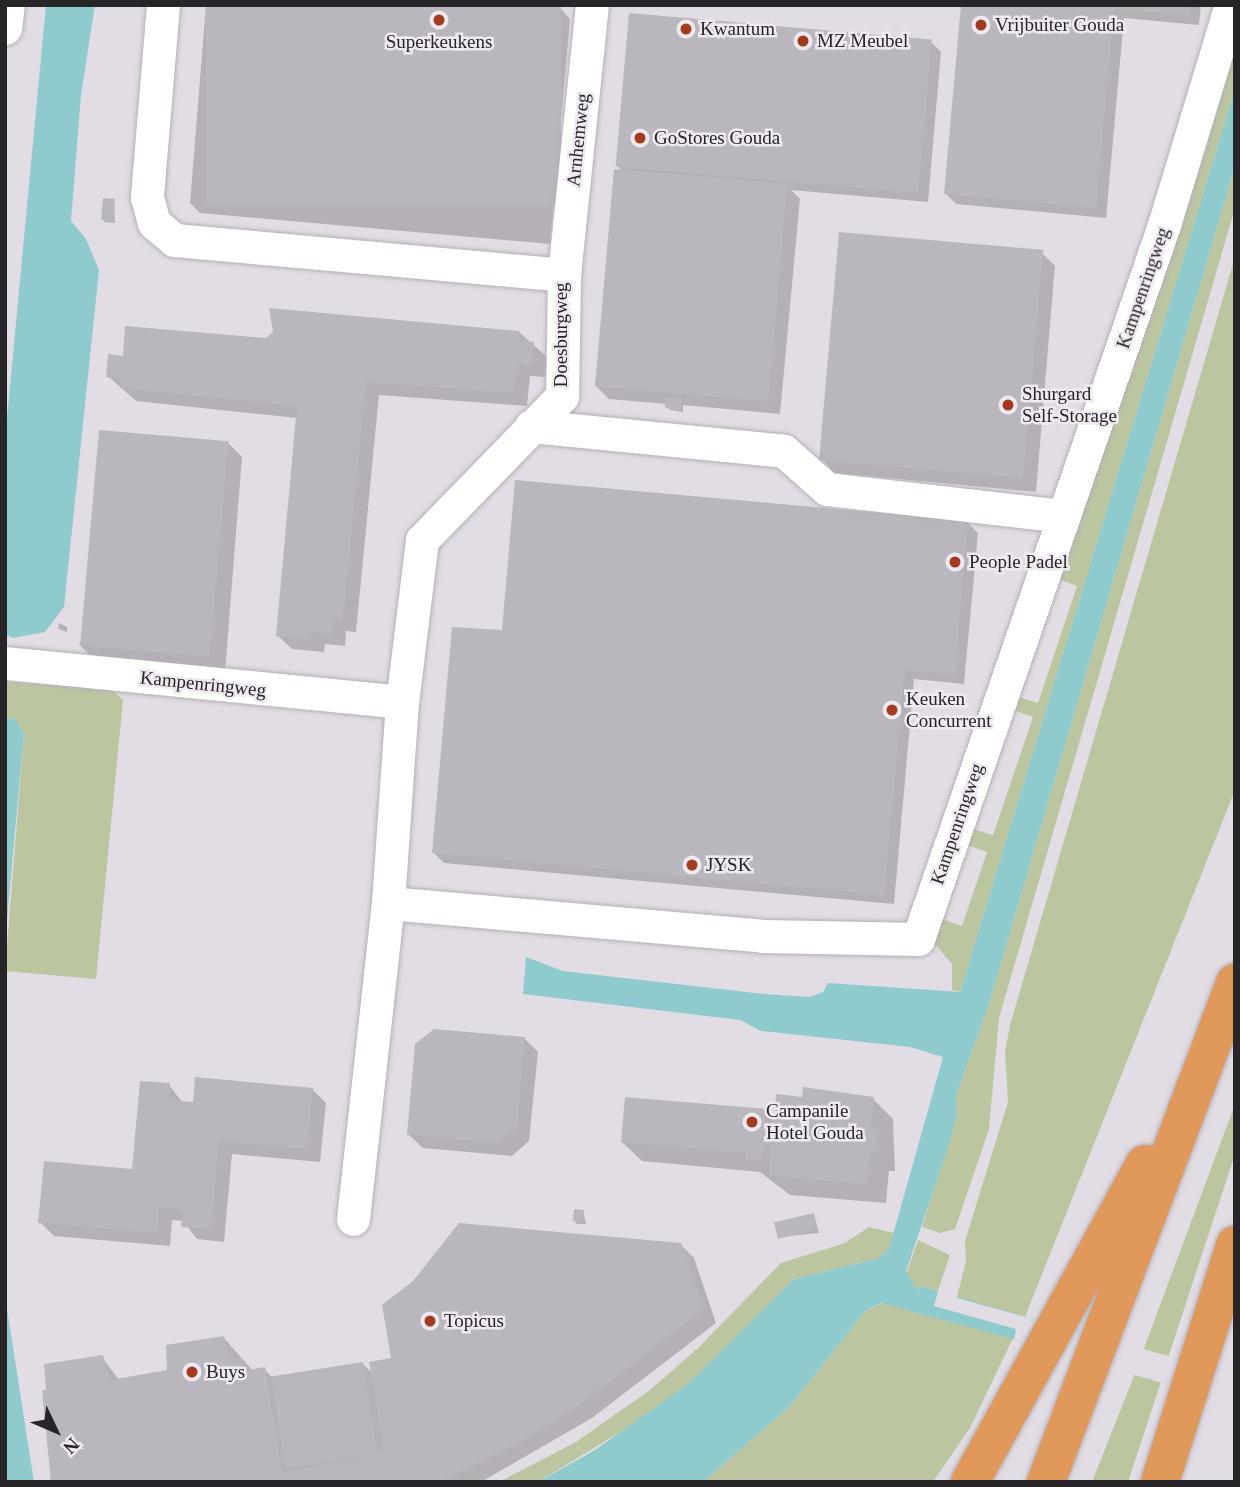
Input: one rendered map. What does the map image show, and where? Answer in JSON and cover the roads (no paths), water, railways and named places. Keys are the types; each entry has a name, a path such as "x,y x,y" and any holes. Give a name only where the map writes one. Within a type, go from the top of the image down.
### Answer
{"highway":[{"path":"1046,1482 1235,983"},
{"path":"970,1482 1052,1336 1217,1029"},
{"path":"1160,1482 1235,1245"}],"street":[{"path":"5,28 8,5"},
{"name":"Doesburgweg","path":"163,5 147,197 154,223 174,240 564,275 562,396 531,426"},
{"name":"Arnhemweg","path":"564,275 592,5"},
{"name":"Kampenringweg","path":"388,903 762,936 918,939 1164,225 1231,5"},
{"path":"353,1219 388,903 402,702 422,540 531,426 784,451 827,489 1063,516"},
{"name":"Kampenringweg","path":"5,663 402,702"}],"water":[{"path":"46,5 95,5 81,95 71,221 86,239 99,270 64,607 45,632 13,638 5,634 5,439"},
{"path":"1235,89 1235,166 988,1007 956,1095 957,1114 947,1151 906,1271 917,1290 920,1286 1235,1377 1235,1400 881,1303 865,1311 790,1406 703,1482 538,1482 595,1450 687,1385 794,1279 879,1258 889,1249 943,1057 910,1047 761,1031 740,1020 523,994 526,957 563,971 765,994 810,997 823,992 828,983 960,992"},
{"path":"5,718 15,719 24,733 5,942"},
{"path":"5,1296 34,1482 5,1482"}],"place":[{"name":"Superkeukens","path":"439,20"},
{"name":"Vrijbuiter Gouda","path":"981,25"},
{"name":"Kwantum","path":"686,29"},
{"name":"MZ Meubel","path":"803,41"},
{"name":"GoStores Gouda","path":"640,138"},
{"name":"Shurgard Self-Storage","path":"1008,405"},
{"name":"People Padel","path":"955,562"},
{"name":"Keuken Concurrent","path":"892,710"},
{"name":"JYSK","path":"692,865"},
{"name":"Campanile Hotel Gouda","path":"752,1122"},
{"name":"Topicus","path":"430,1321"},
{"name":"Buys","path":"192,1372"}]}
